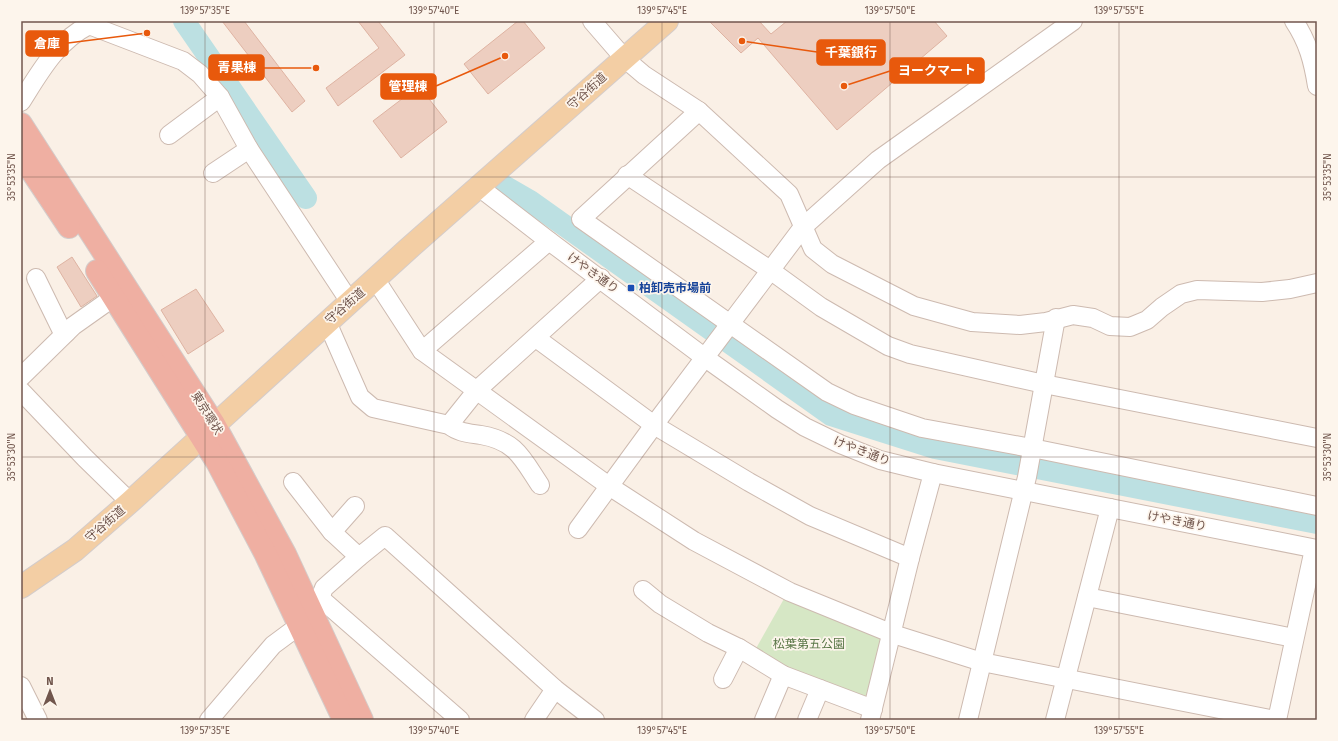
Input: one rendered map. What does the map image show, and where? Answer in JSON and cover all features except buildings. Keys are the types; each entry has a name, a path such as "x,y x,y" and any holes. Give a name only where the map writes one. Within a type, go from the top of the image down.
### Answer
{"highway":[{"name":"東京環状","path":"21,124 314,600 362,720"},
{"name":"東京環状","path":"21,155 114,298 208,430 344,720"}],"main road":[{"name":"守谷街道","path":"21,587 75,550 130,502 407,250 667,21"}],"street":[{"path":"592,21 624,58 644,75 698,111 789,194 813,249 832,264 914,306 972,322 1020,325 1046,322 1056,318 1073,315 1092,318 1110,326 1130,327 1147,320 1181,294 1197,290 1262,292 1290,289 1317,283"},
{"path":"578,529 803,227 878,160 1073,21"},
{"path":"1294,21 1304,37 1313,62 1317,86"},
{"path":"21,102 45,64 77,31 89,25 182,61 200,74 220,97 249,149 350,302"},
{"path":"169,135 220,97"},
{"path":"698,111 581,219 827,392 854,405 922,428 1032,452 1317,506"},
{"path":"213,173 249,149"},
{"path":"627,175 770,270 820,307 888,346 910,354 1044,384 1317,438"},
{"name":"けやき通り","path":"480,186 549,241 704,358 805,427 840,444 880,460 933,474 1025,487 1110,508 1315,549"},
{"path":"422,351 549,241"},
{"path":"36,278 61,329 66,333"},
{"path":"449,425 477,390 536,338 600,278"},
{"path":"375,280 382,288 422,351 609,486 694,541 790,592 893,634 982,662 1276,720 1315,549"},
{"path":"21,378 73,326 114,298"},
{"path":"968,720 1025,487 1056,318"},
{"path":"325,324 331,331 360,397 373,408 449,425 458,432 483,435 506,442 519,453 540,485"},
{"path":"536,338 654,425 749,482 810,516 910,558"},
{"path":"21,390 85,458 130,502"},
{"path":"643,590 660,604 708,633 739,648 783,675 820,689 872,715 893,634 910,558 933,474"},
{"path":"293,482 332,532 359,557"},
{"path":"332,532 354,506"},
{"path":"1055,720 1110,508"},
{"path":"460,720 314,600 324,588 385,536 555,688 595,720"},
{"path":"1087,597 1294,638"},
{"path":"209,720 273,645 300,625"},
{"path":"722,679 739,648"},
{"path":"764,720 783,675"},
{"path":"21,686 38,720"},
{"path":"534,720 555,688"},
{"path":"806,720 820,689"}],"green space":[{"name":"松葉第五公園","path":"785,597 881,635 884,641 869,698 781,669 754,652"}],"waterway":[{"path":"184,21 306,198"},
{"path":"504,186 530,201 831,415 935,448 1317,523"}],"place":[{"name":"倉庫","path":"147,33"},
{"name":"千葉銀行","path":"742,41"},
{"name":"管理棟","path":"505,56"},
{"name":"青果棟","path":"316,68"},
{"name":"ヨークマート","path":"844,86"},
{"name":"柏卸売市場前","path":"631,288"}]}
